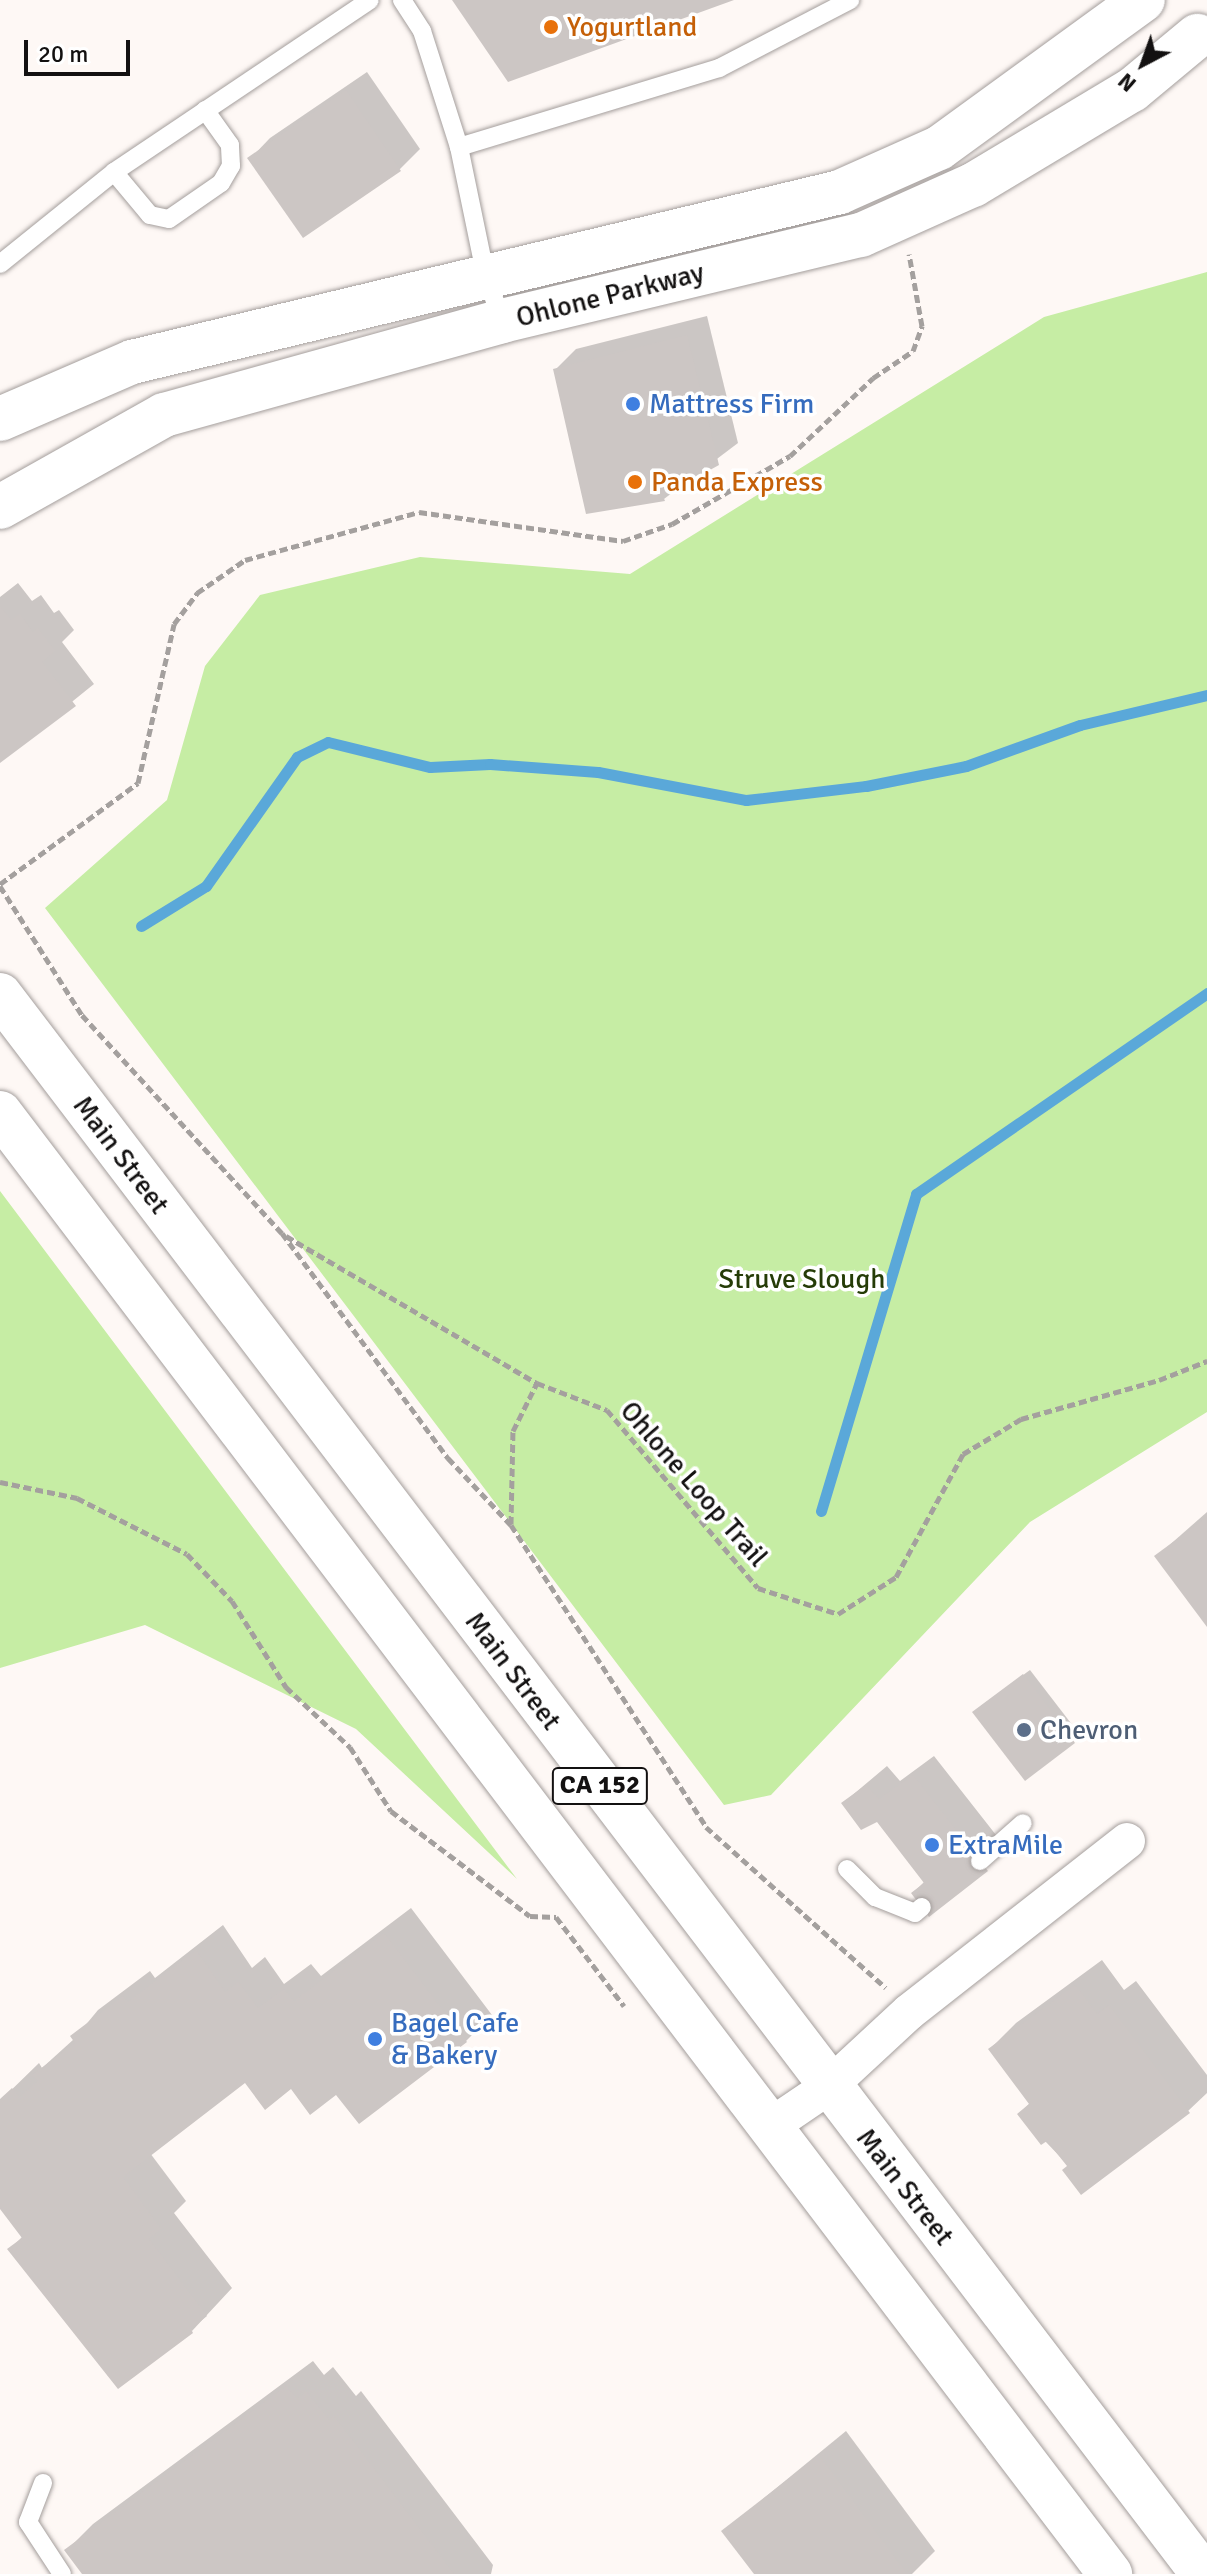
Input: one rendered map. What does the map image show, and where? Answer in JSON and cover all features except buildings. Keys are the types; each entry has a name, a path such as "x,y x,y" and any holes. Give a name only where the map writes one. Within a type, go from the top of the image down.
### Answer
{"main road":[{"name":"Ohlone Parkway","path":"0,419 132,362 485,273 840,192 939,148 1143,0"},
{"path":"1170,0 1202,42"},
{"name":"Ohlone Parkway","path":"0,507 164,415 502,321 861,235 1000,169 1132,90 1202,42"},
{"name":"Main Street","path":"0,995 828,2087 1203,2574"},
{"name":"CA 152","path":"0,1113 1110,2574"}],"street":[{"path":"769,2127 828,2087 909,2012 1127,1841"}],"lane":[{"path":"0,264 114,172 370,0"},
{"path":"402,0 422,31 459,147 485,273 502,321"},
{"path":"459,147 719,68 850,0"},
{"path":"114,172 150,215 169,219 221,183 231,166 230,145 205,110"},
{"path":"980,1861 1023,1823"},
{"path":"847,1869 875,1897 915,1913 922,1907"},
{"path":"43,2483 28,2522 62,2574"}],"path":[{"path":"860,1961 796,1911 706,1827 511,1525 448,1458 282,1233 82,1015 0,885 138,783 174,624 197,593 245,560 419,512 623,541 672,524 790,456 873,378 913,351 922,326 909,253 922,247"},
{"name":"Ohlone Loop Trail","path":"282,1233 537,1383 607,1410 758,1588 838,1614 896,1577 963,1454 1021,1419 1159,1380 1207,1361"},
{"path":"511,1525 513,1431 537,1383"},
{"path":"0,1482 77,1498 187,1554 232,1601 286,1687 350,1747 391,1811 530,1916 556,1917 630,2014"}],"green space":[{"path":"1207,272 1207,1412 1030,1522 771,1795 724,1805 45,908 167,800 205,666 260,595 420,557 630,574 1044,317"},
{"path":"0,1191 517,1879 356,1729 145,1625 0,1668"}],"waterway":[{"name":"Struve Slough","path":"141,926 206,886 297,757 328,742 430,767 490,764 598,772 746,800 866,786 966,766 1080,725 1207,695"},
{"path":"821,1511 916,1194 1207,993"}],"place":[{"name":"Yogurtland","path":"551,27"},
{"name":"Mattress Firm","path":"633,404"},
{"name":"Panda Express","path":"635,482"},
{"name":"Chevron","path":"1024,1730"},
{"name":"ExtraMile","path":"932,1845"},
{"name":"Bagel Cafe & Bakery","path":"375,2039"}]}
